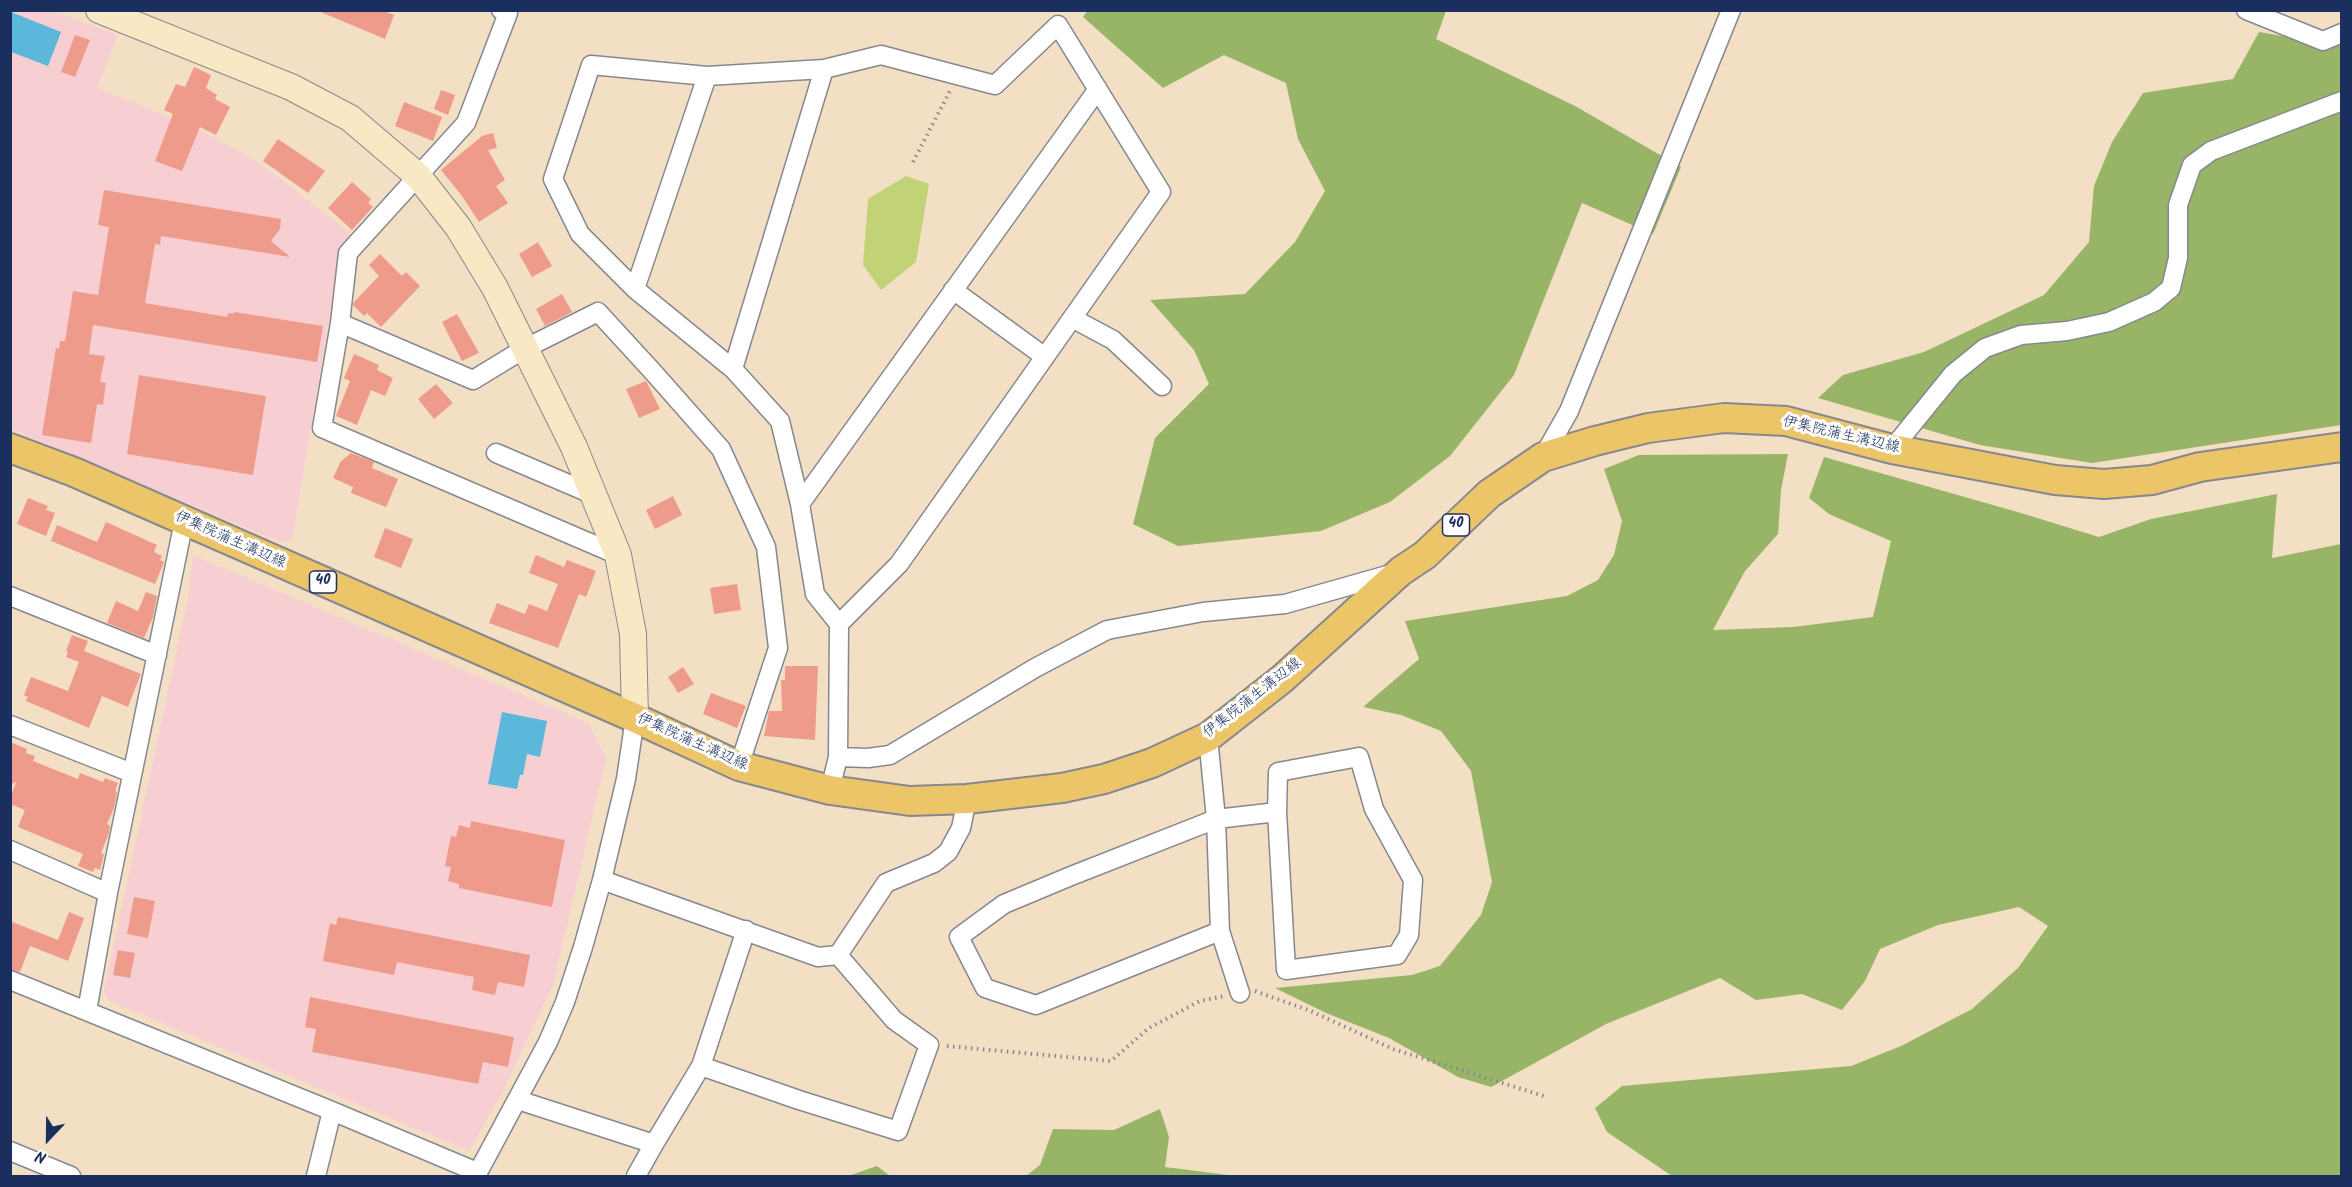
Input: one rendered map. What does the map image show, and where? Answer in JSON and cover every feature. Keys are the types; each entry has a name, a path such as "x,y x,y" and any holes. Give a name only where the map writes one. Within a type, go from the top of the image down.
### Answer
{"main road":[{"name":"伊集院蒲生溝辺線","path":"10,448 74,472 635,718 739,766 830,790 910,801 967,799 1062,788 1152,763 1208,736 1282,679 1401,571 1425,555 1488,494 1543,457 1595,441 1648,428 1724,418 1786,421 1892,449 2055,480 2104,484 2152,480 2200,467 2342,447"}],"street":[{"path":"501,10 508,13 466,123 348,253 340,323 322,428 618,555"},
{"path":"1543,457 1569,411 1731,10"},
{"path":"2246,10 2323,41 2342,33"},
{"path":"10,980 332,1111 477,1174 548,1042 565,1002 584,947 602,880 626,779 635,718 633,634 618,555 574,447 495,288 458,227 418,176 350,118 291,87 109,12"},
{"path":"830,790 838,757 839,624 815,594 800,504 780,421 733,369 635,289 580,234 553,179 591,65 707,76 824,69 881,55 995,85 1059,26 1161,192 899,564 839,624"},
{"path":"733,369 824,69"},
{"path":"635,289 707,76"},
{"path":"800,504 1098,88"},
{"path":"1892,449 1953,374 1985,348 2021,335 2067,331 2109,322 2154,302 2171,288 2178,258 2178,205 2192,165 2211,151 2342,101"},
{"path":"953,290 1045,357"},
{"path":"340,323 473,380 524,349 598,312 721,448 766,547 778,648 739,766"},
{"path":"1072,318 1113,340 1162,386"},
{"path":"496,453 594,495"},
{"path":"87,1011 108,893 184,521"},
{"path":"838,757 868,758 890,755 1035,668 1107,630 1203,612 1286,604 1401,571"},
{"path":"10,596 158,655"},
{"path":"10,725 132,773"},
{"path":"1208,736 1216,819 1220,931 1240,993"},
{"path":"1359,757 1374,808 1413,880 1409,935 1397,955 1286,970 1276,812 1278,772 1359,757"},
{"path":"838,955 886,883 934,863 948,852 961,828 967,799"},
{"path":"1220,931 1036,1005 985,988 959,937 1004,904 1216,819 1276,812"},
{"path":"10,850 108,893"},
{"path":"602,880 818,957 838,955"},
{"path":"636,1176 701,1066 746,930"},
{"path":"701,1066 898,1131 929,1045 894,1020 838,955"},
{"path":"518,1100 654,1144"},
{"path":"316,1176 332,1111"},
{"path":"10,1152 71,1176"}],"path":[{"path":"913,162 958,75"},
{"path":"929,1045 1111,1061 1149,1028 1200,1001 1253,990 1311,1011 1394,1049 1544,1096"}],"shaded area":[{"path":"11,11 53,11 118,35 97,88 190,125 258,162 353,235 341,248 292,539 282,543 11,429"},
{"path":"193,555 588,723 606,758 553,985 502,1093 469,1151 109,1001 104,991 188,597"}],"green space":[{"path":"1088,10 1446,11 1436,39 1575,106 1681,167 1653,234 1582,203 1514,375 1450,456 1390,502 1321,531 1178,546 1133,524 1155,438 1209,384 1194,350 1150,300 1245,294 1295,242 1325,191 1298,139 1286,83 1224,55 1163,88 1083,17"},
{"path":"2259,32 2341,46 2341,425 2092,463 1980,445 1818,398 1843,375 1924,352 2044,295 2089,242 2094,186 2112,142 2143,93 2233,79"},
{"path":"906,176 929,184 916,262 881,290 863,265 868,199"},
{"path":"1788,454 1781,490 1778,534 1745,571 1713,630 1793,627 1873,617 1891,541 1829,514 1809,498 1824,457 2099,537 2151,519 2277,494 2272,558 2341,544 2341,1176 1672,1176 1607,1132 1595,1108 1622,1086 1851,1066 1901,1046 1972,1009 2018,968 2048,926 2019,907 1938,925 1880,949 1865,981 1842,1010 1802,994 1756,1000 1720,978 1606,1024 1491,1087 1458,1077 1389,1038 1326,1013 1275,988 1412,975 1440,966 1481,915 1492,882 1471,771 1441,731 1401,715 1363,707 1419,659 1405,621 1567,596 1598,580 1614,555 1622,521 1604,469 1639,455"},
{"path":"1160,1109 1169,1137 1165,1167 1236,1176 1026,1176 1040,1165 1053,1129 1114,1130"},
{"path":"877,1166 890,1176 848,1176"}],"water":[{"path":"11,12 61,32 48,66 11,52"},
{"path":"502,712 547,721 540,757 527,754 523,775 520,775 517,789 488,784"}],"building":[{"path":"316,10 382,10 394,15 385,39"},
{"path":"75,35 90,40 75,77 61,72"},
{"path":"194,67 211,75 206,88 217,95 215,99 230,107 216,135 200,127 182,171 155,161 173,114 164,110 176,84 185,87"},
{"path":"441,90 455,95 448,115 434,109"},
{"path":"404,102 442,117 433,141 395,126"},
{"path":"493,133 497,148 488,150 505,180 496,186 508,203 479,222 441,170 482,136"},
{"path":"278,139 325,171 308,193 263,161"},
{"path":"352,182 371,199 368,203 373,207 352,230 328,208"},
{"path":"104,190 281,219 280,229 271,241 290,257 161,236 160,245 155,244 145,303 227,317 228,313 234,314 234,312 323,326 317,362 93,325 89,354 105,356 100,382 106,383 103,405 97,404 91,443 42,435 56,348 59,349 60,341 65,341 73,291 98,295 109,227 98,225"},
{"path":"538,242 552,266 532,277 519,254"},
{"path":"380,254 402,276 406,272 420,286 381,327 367,313 364,316 353,305 379,276 369,265"},
{"path":"562,294 572,312 545,326 536,309"},
{"path":"457,314 479,353 462,361 442,322"},
{"path":"354,354 379,365 377,370 393,378 385,396 371,390 357,425 336,416 350,381 344,378"},
{"path":"139,375 266,396 253,475 127,454"},
{"path":"646,381 660,409 639,418 626,389"},
{"path":"436,384 453,403 434,419 418,399"},
{"path":"351,453 374,462 372,468 398,479 386,507 351,493 353,487 333,478 341,461"},
{"path":"673,496 682,515 655,529 646,510"},
{"path":"28,498 48,506 46,510 55,513 46,536 17,524"},
{"path":"106,522 157,545 154,552 162,556 160,560 164,562 155,584 51,541 57,525 97,542"},
{"path":"385,528 413,539 401,568 374,557"},
{"path":"536,555 564,567 567,560 596,571 586,597 579,594 558,648 489,623 497,603 525,614 529,604 547,611 558,584 529,573"},
{"path":"737,584 741,610 714,614 710,588"},
{"path":"146,592 157,596 153,617 144,638 107,623 116,601 138,611"},
{"path":"72,635 88,641 84,651 141,674 128,707 102,696 89,728 26,701 28,697 24,695 31,677 68,691 79,662 66,657"},
{"path":"785,666 818,666 815,740 764,736 769,711 782,711 781,680 785,680"},
{"path":"683,667 694,684 678,693 668,677"},
{"path":"711,693 746,706 737,728 703,714"},
{"path":"10,742 27,749 26,753 35,756 33,761 78,779 80,773 103,782 105,778 118,783 114,808 107,824 110,826 109,833 101,853 104,854 100,870 95,868 93,872 78,866 83,854 18,827 25,810 10,804 10,797 16,783 14,782 10,789"},
{"path":"471,821 565,840 552,907 459,888 459,884 448,881 451,867 445,866 451,836 456,837 459,825 470,828"},
{"path":"134,897 155,901 148,938 127,934"},
{"path":"69,912 84,918 68,961 30,946 20,972 10,969 10,921 58,940"},
{"path":"338,917 530,955 524,987 498,982 495,995 472,990 474,977 397,962 394,975 323,961 330,923 336,925"},
{"path":"118,950 135,953 130,978 113,975"},
{"path":"310,997 514,1037 508,1067 483,1062 478,1084 312,1052 316,1029 305,1027"}]}
